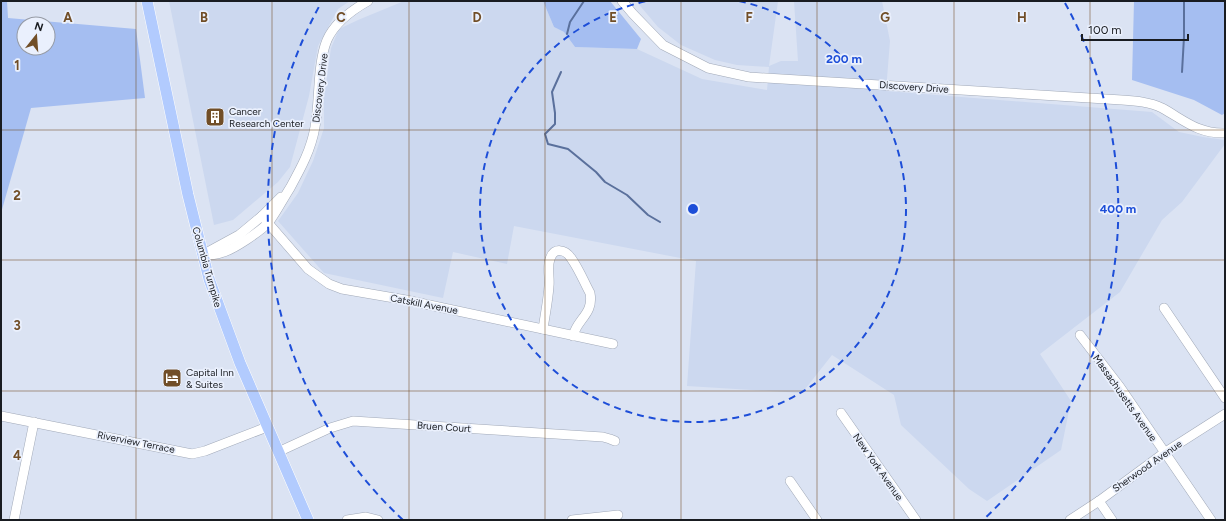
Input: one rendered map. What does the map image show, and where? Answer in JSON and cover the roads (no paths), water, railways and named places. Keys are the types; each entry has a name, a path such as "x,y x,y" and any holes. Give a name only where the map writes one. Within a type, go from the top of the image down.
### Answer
{"main road":[{"name":"Columbia Turnpike","path":"147,1 188,196 216,301 267,427 308,520"}],"street":[{"name":"Discovery Drive","path":"203,255 221,253 238,245 265,219 278,209 302,166 309,150 317,115 321,73 327,39 335,26 353,9 368,1"},
{"name":"Discovery Drive","path":"622,1 663,45 708,68 748,77 1122,100 1148,103 1161,108 1193,127 1206,131 1225,133"},
{"name":"Catskill Avenue","path":"265,219 308,269 329,284 342,289 406,300 613,344"},
{"path":"543,329 550,285 549,262 552,254 556,251 562,250 571,257 590,293 591,299 588,312 574,332 573,336"},
{"path":"1164,308 1225,398"},
{"name":"Massachusetts Avenue","path":"1080,335 1120,387 1211,520"},
{"name":"New York Avenue","path":"840,413 916,520"},
{"name":"Sherwood Avenue","path":"1070,520 1099,501 1164,453 1225,414"},
{"name":"Riverview Terrace","path":"1,416 192,454 205,451 267,427"},
{"name":"Bruen Court","path":"278,452 330,428 353,421 603,437 615,441"},
{"path":"14,520 34,422"},
{"path":"790,481 817,520"},
{"path":"1099,501 1112,520"},
{"path":"572,520 618,514"},
{"path":"347,520 366,517 378,520"}],"waterway":[{"path":"567,34 570,22 584,1"},
{"path":"1182,72 1184,1"},
{"path":"561,72 552,92 555,124 545,134 548,144 568,149 596,172 605,182 627,195 648,215 660,222"}],"place":[{"name":"Cancer Research Center","path":"215,117"},
{"name":"Capital Inn & Suites","path":"172,378"}]}
